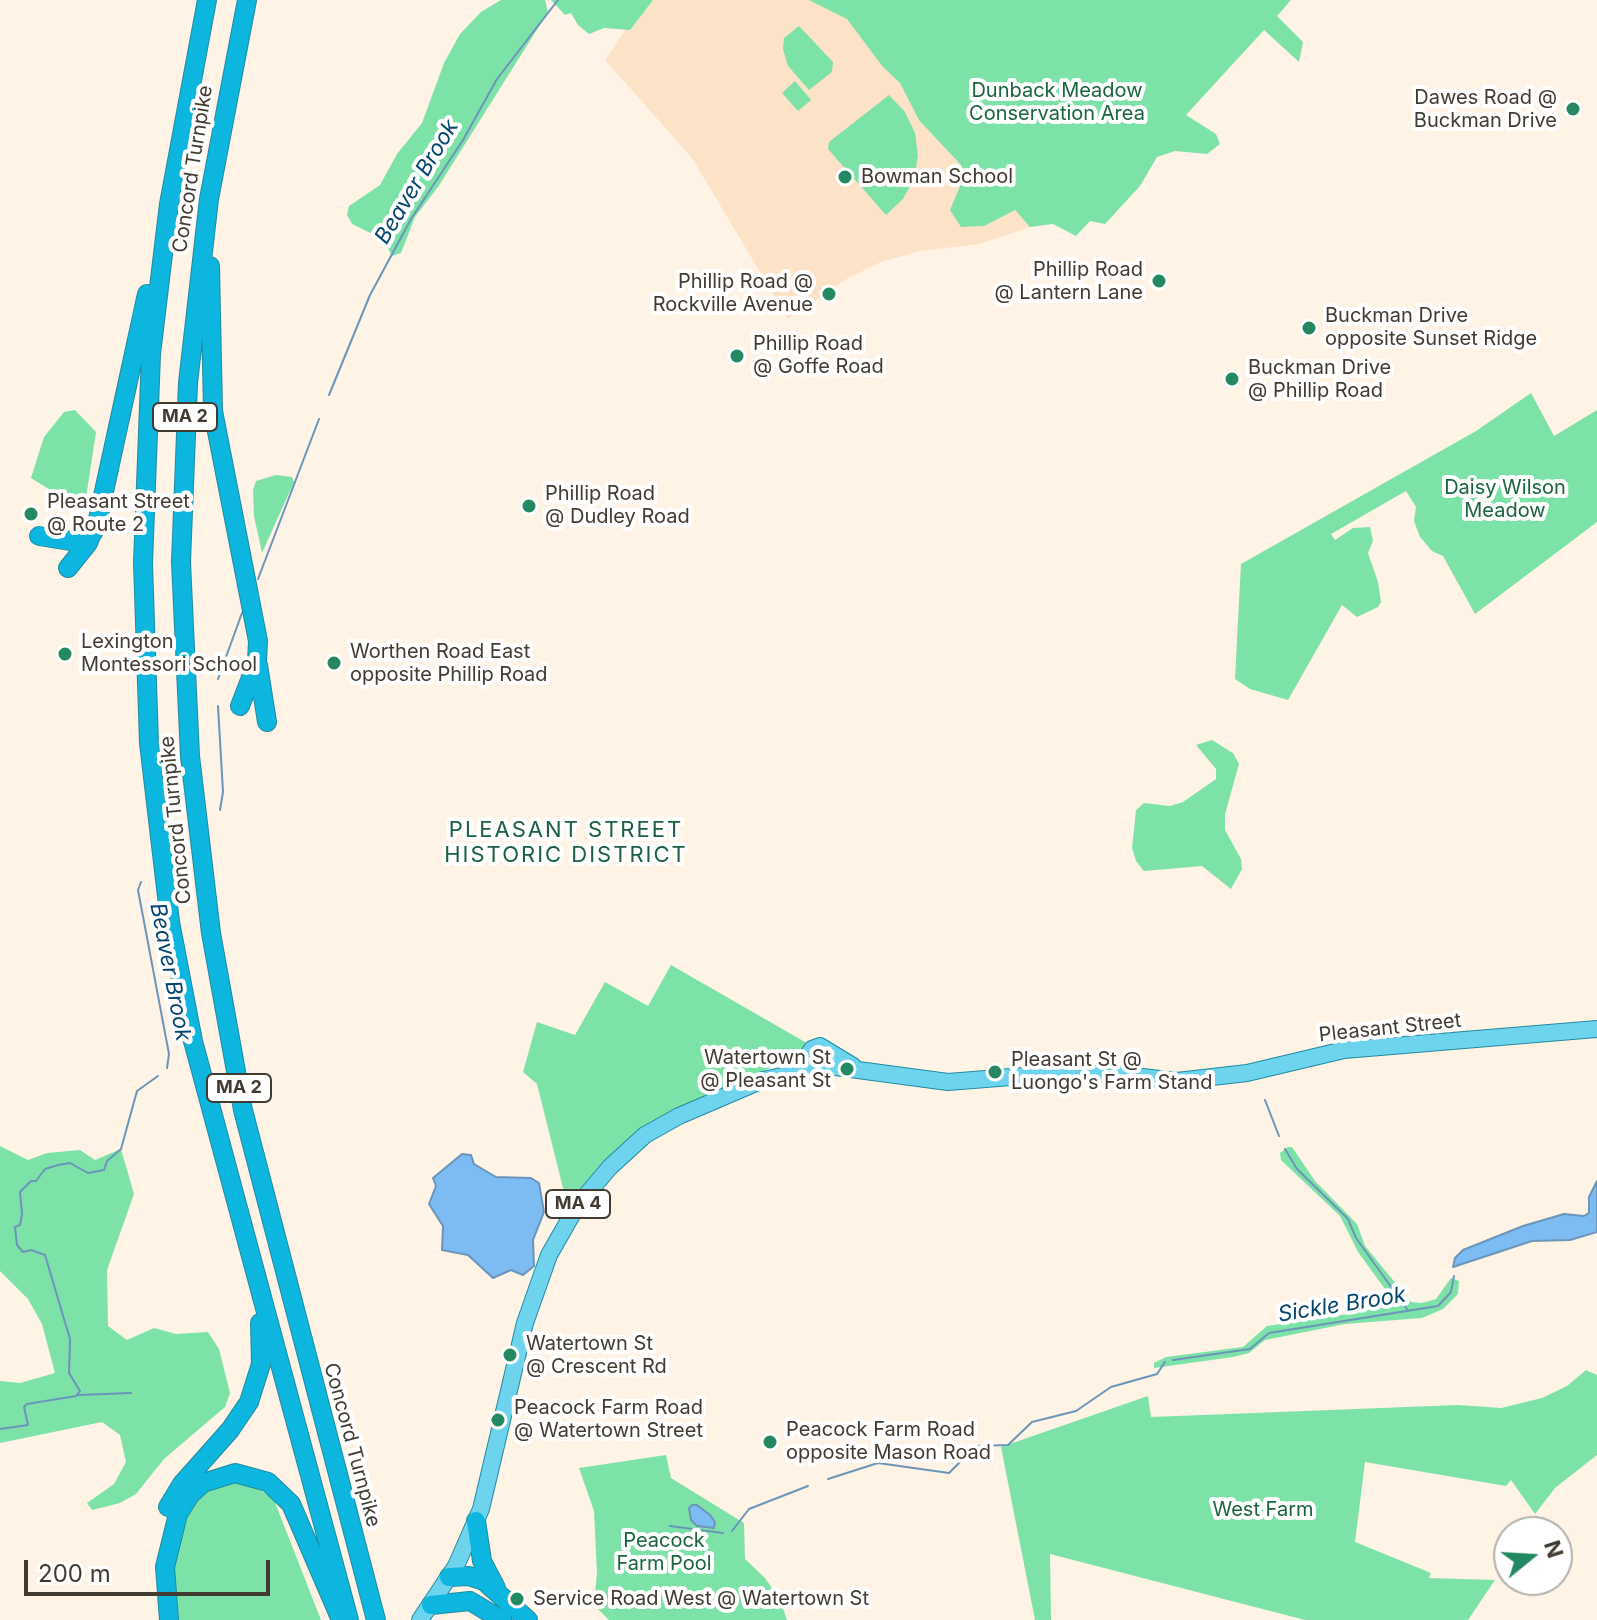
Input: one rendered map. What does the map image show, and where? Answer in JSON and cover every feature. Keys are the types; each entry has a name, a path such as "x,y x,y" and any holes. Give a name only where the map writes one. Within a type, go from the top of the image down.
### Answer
{"highway":[{"name":"Concord Turnpike","path":"207,0 164,234 147,413 143,603 155,803 175,952 200,1070 349,1620"},
{"name":"Concord Turnpike","path":"247,0 209,199 186,413 185,696 207,904 240,1095 271,1226 376,1615"},
{"path":"209,199 211,398 256,624 257,659 267,722"},
{"path":"68,568 93,533 149,284 164,234"},
{"path":"39,536 70,541 93,533"},
{"path":"240,706 257,659"},
{"path":"157,1620 152,1572 163,1518 182,1484 240,1416 258,1380 262,1348 257,1280"},
{"path":"169,1620 164,1573 174,1525 195,1489 213,1478 231,1473 253,1475 268,1482 291,1504 341,1620"},
{"path":"476,1521 482,1561 497,1591"},
{"path":"449,1577 476,1577 497,1591 528,1620"},
{"path":"426,1612 460,1600 474,1601 502,1620"}],"main road":[{"name":"Pleasant Street","path":"476,1521 497,1452 529,1306 549,1255 577,1206 610,1167 645,1135 713,1100 816,1063 948,1082 1061,1073 1117,1074 1177,1081 1247,1073 1314,1056 1371,1047 1597,1029"},
{"name":"MA 4","path":"426,1612 449,1577 476,1521"}],"shaded area":[{"name":"Bowman School","path":"646,0 839,0 955,143 1030,227 979,244 920,251 881,262 845,280 788,319 692,158 605,60"}],"green space":[{"path":"501,0 545,0 548,12 438,187 415,217 401,253 392,256 383,239 352,224 347,215 349,206 380,185 397,154 422,123 444,63 460,34 481,12"},
{"path":"551,0 653,0 630,30 604,28 589,34 578,25 571,13 565,15"},
{"name":"Dunback Meadow Conservation Area","path":"809,0 1291,0 1277,16 1303,42 1299,62 1264,30 1186,115 1216,134 1220,144 1207,154 1175,151 1157,157 1140,186 1105,224 1090,221 1076,236 1053,224 1030,227 1015,210 984,226 961,227 950,210 963,179 961,165 919,120 900,83 883,67 847,19"},
{"path":"799,26 833,62 832,72 809,90 788,66 783,49 784,38"},
{"path":"795,81 811,100 798,111 782,93"},
{"path":"889,95 905,112 915,133 918,156 914,179 903,199 886,215 828,149 829,142"},
{"name":"Daisy Wilson Meadow","path":"1531,393 1554,436 1597,410 1597,522 1475,614 1443,556 1432,551 1420,537 1414,521 1416,507 1406,491 1331,534 1335,540 1353,528 1370,527 1373,541 1368,553 1378,582 1381,602 1378,607 1357,617 1342,605 1288,700 1250,689 1235,679 1241,564 1476,431"},
{"path":"75,410 96,432 86,498 81,509 31,478 44,437 64,412"},
{"path":"276,475 292,477 294,482 262,553 254,516 253,490 256,481"},
{"path":"1212,740 1233,753 1239,764 1225,814 1225,830 1241,859 1242,869 1231,889 1202,866 1144,871 1136,861 1132,848 1136,810 1144,803 1170,806 1183,802 1216,779 1216,769 1196,745"},
{"path":"671,965 805,1042 806,1052 666,1114 601,1165 578,1191 569,1193 563,1188 537,1084 523,1072 537,1022 575,1035 605,982 648,1006"},
{"path":"0,1146 28,1160 47,1153 80,1150 95,1160 121,1149 134,1194 107,1270 108,1326 127,1340 154,1328 176,1334 208,1332 219,1349 230,1393 225,1407 164,1459 136,1494 120,1503 92,1510 87,1503 114,1484 126,1462 120,1435 102,1422 0,1443 0,1381 20,1383 55,1373 42,1324 28,1299 0,1271"},
{"path":"1292,1147 1315,1181 1357,1224 1365,1246 1411,1302 1436,1299 1451,1278 1459,1281 1458,1294 1443,1309 1422,1318 1345,1324 1265,1340 1249,1353 1233,1357 1154,1368 1154,1363 1166,1357 1243,1347 1267,1326 1361,1312 1390,1303 1390,1296 1358,1252 1340,1216 1281,1160 1280,1153"},
{"name":"West Farm","path":"1586,1370 1597,1375 1597,1455 1555,1488 1535,1514 1511,1480 1506,1486 1365,1462 1355,1542 1431,1573 1429,1578 1493,1580 1468,1620 1305,1620 1050,1554 1051,1620 1035,1620 1001,1447 1148,1396 1151,1417 1458,1405 1501,1408 1542,1398 1567,1386"},
{"name":"Peacock Farm Pool","path":"666,1455 671,1478 744,1523 745,1559 765,1578 780,1600 787,1620 609,1620 594,1605 597,1573 594,1511 579,1468"},
{"path":"221,1483 251,1483 274,1500 321,1620 175,1620 169,1589 178,1532 192,1504 204,1491"}],"water":[{"path":"462,1154 471,1155 474,1164 496,1177 531,1178 539,1183 544,1212 533,1240 534,1266 523,1275 511,1270 493,1278 468,1255 442,1250 443,1226 429,1204 436,1186 433,1178"},
{"path":"1597,1181 1597,1232 1570,1240 1532,1241 1453,1267 1455,1258 1463,1250 1523,1226 1564,1214 1584,1216 1589,1213 1589,1197"},
{"path":"697,1505 710,1515 715,1522 714,1528 697,1526 691,1520 689,1508"}],"waterway":[{"name":"Beaver Brook","path":"329,395 370,295 411,219 463,140 497,79 558,0"},
{"name":"Beaver Brook","path":"258,579 319,419"},
{"name":"Beaver Brook","path":"218,679 242,613"},
{"name":"Beaver Brook","path":"218,706 223,792 220,810"},
{"name":"Beaver Brook","path":"141,882 138,890 169,1054 167,1068"},
{"name":"Beaver Brook","path":"0,1429 28,1425 24,1407 27,1404 76,1396 80,1391 69,1373 70,1339 45,1255 31,1250 23,1252 17,1245 15,1227 20,1225 22,1214 20,1192 31,1181 36,1181 45,1169 58,1165 70,1163 88,1173 104,1170 107,1161 121,1149 137,1091 158,1076"},
{"path":"1265,1100 1279,1136"},
{"path":"1285,1149 1297,1169 1348,1219 1356,1238 1407,1309"},
{"name":"Sickle Brook","path":"1173,1360 1250,1349 1269,1333 1438,1306 1451,1292 1454,1276"},
{"name":"Sickle Brook","path":"828,1479 878,1463 949,1473 976,1446 1008,1445 1032,1422 1076,1411 1111,1387 1157,1374 1165,1362"},
{"path":"78,1395 131,1393"},
{"name":"Sickle Brook","path":"732,1531 749,1509 808,1486"},
{"name":"Sickle Brook","path":"670,1526 723,1533"}],"place":[{"name":"Dawes Road @ Buckman Drive","path":"1573,109"},
{"name":"Bowman School","path":"845,177"},
{"name":"Phillip Road @ Lantern Lane","path":"1159,281"},
{"name":"Phillip Road @ Rockville Avenue","path":"829,294"},
{"name":"Buckman Drive opposite Sunset Ridge","path":"1309,328"},
{"name":"Phillip Road @ Goffe Road","path":"737,356"},
{"name":"Buckman Drive @ Phillip Road","path":"1232,379"},
{"name":"Phillip Road @ Dudley Road","path":"529,506"},
{"name":"Pleasant Street @ Route 2","path":"31,514"},
{"name":"Lexington Montessori School","path":"65,654"},
{"name":"Worthen Road East opposite Phillip Road","path":"334,663"},
{"name":"Watertown St @ Pleasant St","path":"847,1069"},
{"name":"Pleasant St @ Luongo's Farm Stand","path":"995,1072"},
{"name":"Watertown St @ Crescent Rd","path":"510,1355"},
{"name":"Peacock Farm Road @ Watertown Street","path":"498,1420"},
{"name":"Peacock Farm Road opposite Mason Road","path":"770,1442"},
{"name":"Service Road West @ Watertown St","path":"517,1599"}],"district":[{"name":"PLEASANT STREET HISTORIC DISTRICT","path":"566,842"}]}
